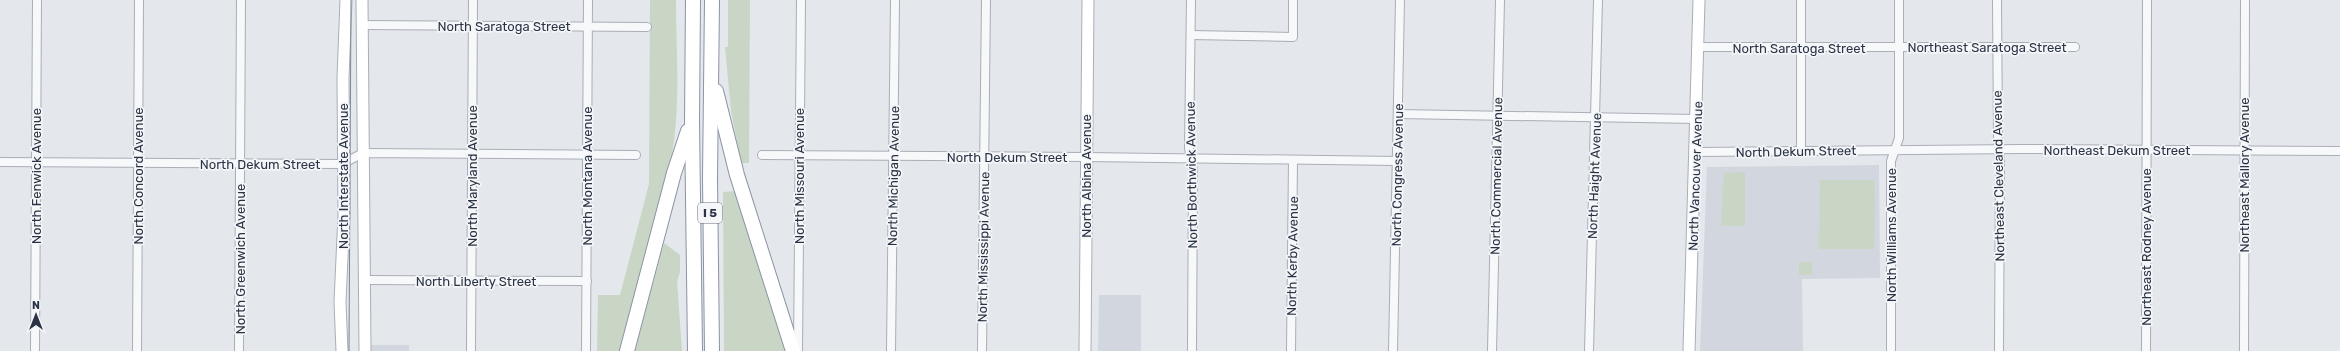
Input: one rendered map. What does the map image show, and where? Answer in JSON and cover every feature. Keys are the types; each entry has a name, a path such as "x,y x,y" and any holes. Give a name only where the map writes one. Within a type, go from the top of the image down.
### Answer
{"highway":[{"name":"I 5","path":"693,0 692,122 695,351"},
{"name":"I 5","path":"712,0 712,351"},
{"path":"711,74 737,175 792,351"},
{"path":"627,351 674,173 692,122"}],"street":[{"name":"North Fenwick Avenue","path":"35,351 37,0"},
{"name":"North Concord Avenue","path":"137,351 139,0"},
{"name":"North Greenwich Avenue","path":"239,351 242,0"},
{"name":"North Interstate Avenue","path":"342,351 340,302 344,214 342,164 346,0"},
{"name":"North Interstate Avenue","path":"362,0 366,280 365,351"},
{"name":"North Maryland Avenue","path":"471,351 473,0"},
{"name":"North Montana Avenue","path":"586,351 588,0"},
{"name":"North Missouri Avenue","path":"798,351 801,0"},
{"name":"North Michigan Avenue","path":"891,351 895,0"},
{"name":"North Mississippi Avenue","path":"982,351 986,0"},
{"name":"North Albina Avenue","path":"1085,351 1088,0"},
{"name":"North Borthwick Avenue","path":"1191,0 1190,148 1193,170 1192,351"},
{"path":"1190,35 1292,37 1293,0"},
{"name":"North Congress Avenue","path":"1393,351 1400,0"},
{"name":"North Commercial Avenue","path":"1492,351 1500,0"},
{"name":"North Haight Avenue","path":"1589,351 1598,0"},
{"name":"North Vancouver Avenue","path":"1689,351 1697,119 1699,0"},
{"path":"1801,0 1801,151"},
{"name":"North Williams Avenue","path":"1890,351 1891,161 1899,138 1899,0"},
{"name":"Northeast Cleveland Avenue","path":"1997,0 1999,351"},
{"name":"Northeast Rodney Avenue","path":"2146,351 2147,0"},
{"name":"Northeast Mallory Avenue","path":"2244,351 2245,0"},
{"name":"North Saratoga Street","path":"362,25 647,27"},
{"name":"North Saratoga Street","path":"1698,48 1900,47"},
{"name":"Northeast Saratoga Street","path":"1900,47 2075,48"},
{"path":"1398,114 1697,119"},
{"name":"Northeast Dekum Street","path":"1895,150 1999,149 2340,151"},
{"name":"North Dekum Street","path":"1696,152 1895,150"},
{"name":"North Dekum Street","path":"0,162 342,164 363,153 636,155"},
{"name":"North Dekum Street","path":"762,156 984,156 1397,161"},
{"name":"North Kerby Avenue","path":"1291,351 1293,160"},
{"name":"North Liberty Street","path":"366,280 587,281"}],"shaded area":[{"path":"1879,165 1880,278 1802,279 1803,351 1700,351 1707,167"},
{"path":"1099,295 1141,295 1141,351 1098,351"},
{"path":"371,345 409,345 409,351 371,351"}],"green space":[{"path":"650,0 676,0 677,91 673,150 668,179 654,237 620,351 597,351 598,295 620,295 649,184"},
{"path":"728,0 750,0 749,163 741,163 731,111 725,47 728,47"},
{"path":"1745,172 1745,226 1721,226 1724,173"},
{"path":"1820,180 1875,180 1874,249 1819,249"},
{"path":"736,191 786,351 724,351 723,192"},
{"path":"664,243 680,255 680,272 677,281 682,351 635,351"},
{"path":"1799,262 1812,262 1812,275 1799,275"}],"tram line":[{"path":"349,351 351,0"}]}
